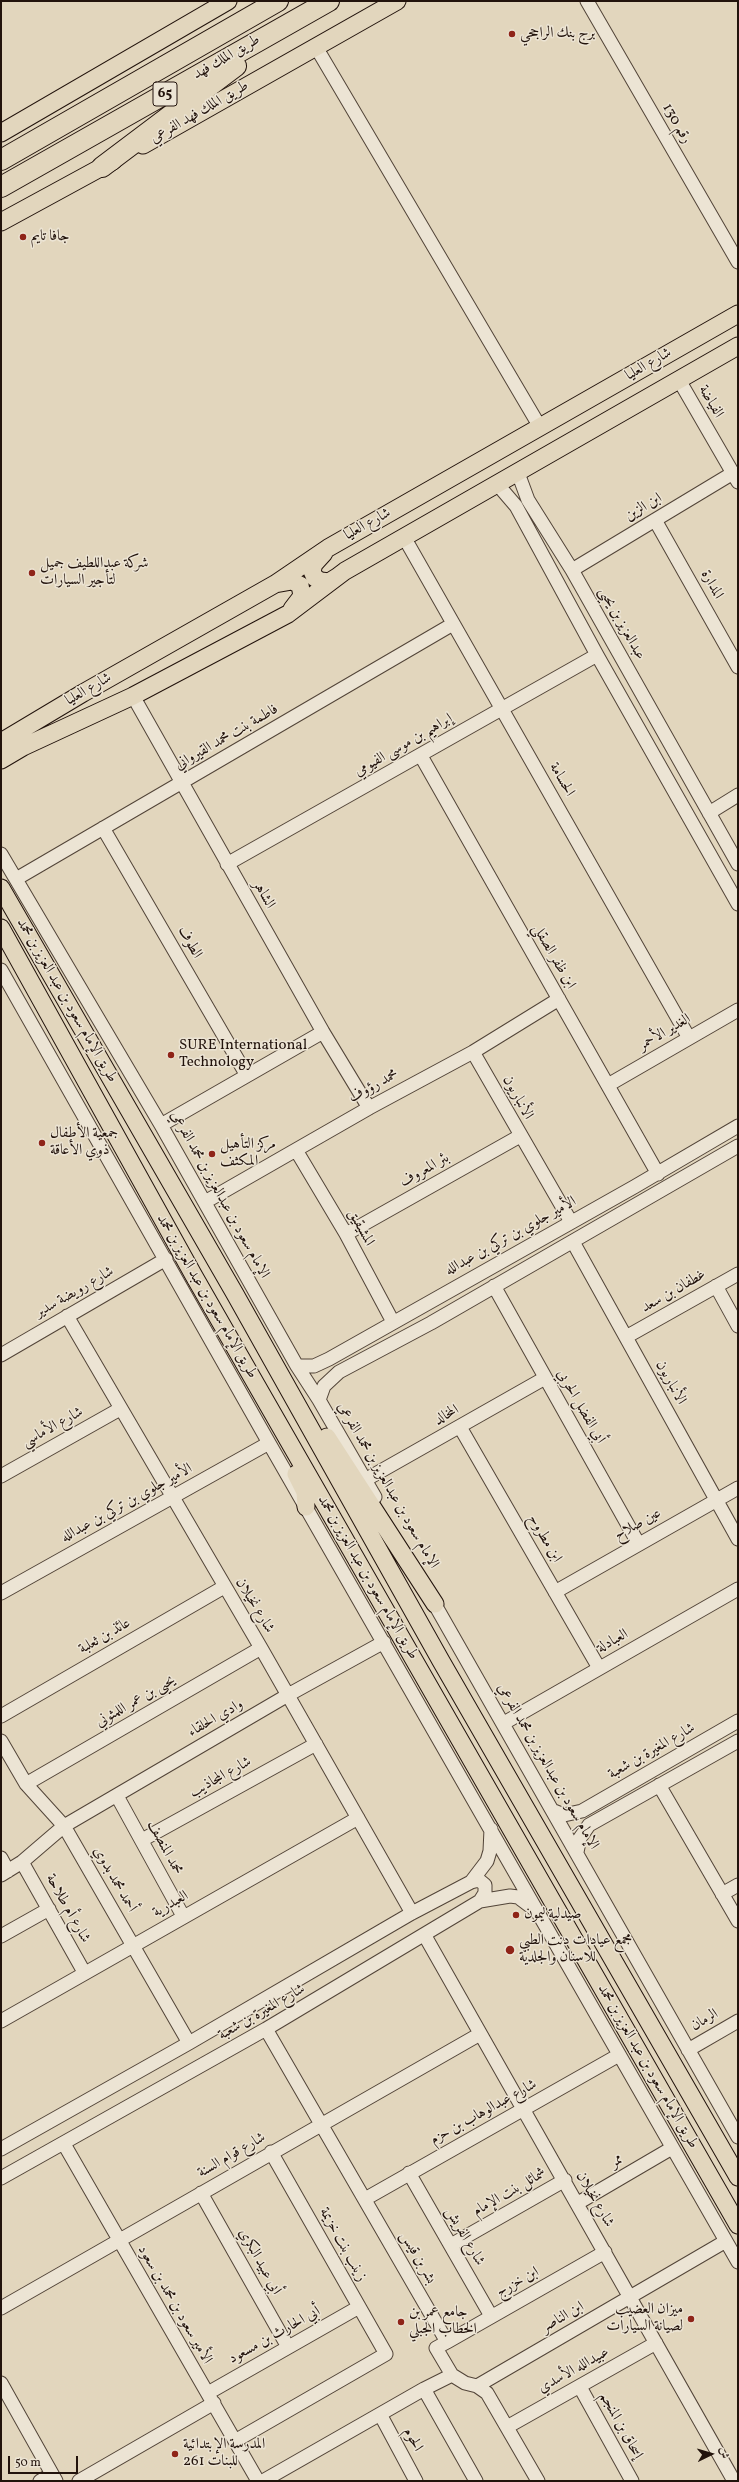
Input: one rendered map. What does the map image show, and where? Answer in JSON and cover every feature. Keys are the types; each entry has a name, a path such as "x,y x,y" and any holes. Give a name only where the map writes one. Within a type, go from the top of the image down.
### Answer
{"highway":[{"path":"126,88 254,1"},
{"name":"طريق الملك فهد","path":"1,160 278,1"},
{"name":"طريق الملك فهد","path":"1,187 329,1"},
{"path":"102,167 308,12"}],"main road":[{"path":"1,133 228,1"},
{"name":"طريق الملك فهد الفرعي","path":"1,222 397,1"},
{"name":"شارع العليا","path":"1,760 20,740 275,584 328,548 738,314"},
{"name":"شارع العليا","path":"1,742 20,740 133,696 288,614 345,570 498,485 738,346"},
{"path":"328,548 314,564 312,571 315,578 321,581 329,582 345,570"},
{"path":"275,584 292,581 300,585 302,596 288,614"},
{"path":"1,737 20,740"},
{"name":"طريق الإمام سعود بن عبد العزيز بن محمد","path":"1,888 235,1294 445,1668 738,2178"},
{"name":"طريق الإمام سعود بن عبد العزيز بن محمد","path":"1,928 248,1370 738,2225"},
{"path":"235,1294 435,1604"},
{"path":"248,1370 252,1391 305,1492 306,1507"}],"street":[{"name":"رقم 130","path":"587,1 738,262"},
{"path":"316,46 540,427"},
{"name":"الفياضة","path":"679,380 736,477"},
{"name":"عبدالعزيز بن يحيى","path":"518,473 528,500 572,570 738,864"},
{"name":"ابن الزين","path":"572,570 656,520 736,477"},
{"path":"498,485 516,506 597,655 738,904"},
{"path":"516,506 528,500"},
{"name":"المدارة","path":"656,520 738,667"},
{"name":"الحسامة","path":"404,537 690,1038"},
{"name":"فاطمة بنت محمد القيرواني","path":"16,879 453,624"},
{"name":"إبراهيم بن موسى الفيومي","path":"227,864 421,756 501,708 597,655"},
{"name":"الشاهر","path":"133,696 323,1032 369,1108"},
{"path":"1,766 20,740"},
{"name":"ابن ظفر الصقلي","path":"421,756 658,1174"},
{"path":"665,775 682,766"},
{"path":"709,813 738,796"},
{"name":"الطوف","path":"103,828 246,1074"},
{"name":"الإمام سعود بن عبدالعزيز بن محمد الفرعي","path":"1,854 161,1125 297,1366 319,1400 365,1480 738,2137"},
{"path":"1,970 738,2262"},
{"name":"محمد رؤوف","path":"205,1202 369,1108 473,1052 558,999"},
{"name":"الغدير الأحمر","path":"608,1085 738,1010"},
{"path":"161,1125 246,1074 323,1032"},
{"name":"الأنباريون","path":"473,1052 520,1136 571,1222"},
{"name":"الأمير جلوي بن تركي بن عبدالله","path":"297,1366 314,1366 329,1360 393,1322 658,1174 738,1126"},
{"name":"بئر المعروف","path":"346,1234 520,1136"},
{"path":"329,1360 325,1366 329,1376 339,1372 573,1242 641,1200 738,1146"},
{"name":"المشيقيق","path":"296,1150 346,1234 393,1322"},
{"path":"634,1187 641,1200"},
{"path":"621,1194 629,1208"},
{"name":"الأنباريون","path":"573,1242 738,1539"},
{"name":"شارع رويضة سدير","path":"1,1355 166,1259"},
{"name":"غطفان بن سعد","path":"626,1338 738,1274"},
{"name":"أبي الفضل الحربي","path":"494,1286 638,1543"},
{"path":"716,1286 738,1326"},
{"name":"شارع نخيلان","path":"68,1316 224,1587 261,1648 412,1913"},
{"path":"319,1400 324,1386 339,1372"},
{"name":"المخالد","path":"365,1480 545,1378"},
{"name":"شارع الأماسي","path":"1,1476 120,1408"},
{"name":"ابن مطروح","path":"460,1427 598,1668"},
{"name":"الأمير جلوي بن تركي بن عبدالله","path":"1,1593 173,1498 269,1442"},
{"name":"عين صلاح","path":"555,1592 638,1543 738,1488"},
{"name":"عائذ بن ثعلبة","path":"1,1716 224,1587"},
{"name":"العبادلة","path":"504,1723 738,1589"},
{"name":"وادي الحلقاء","path":"5,1873 22,1862 64,1826 118,1796 288,1695 384,1642"},
{"name":"يحيى بن عمر اللمثوني","path":"26,1784 261,1648"},
{"name":"شارع المغيرة بن شعبة","path":"582,1811 738,1721"},
{"name":"أحمد محمد بدوي","path":"1,1741 26,1784 64,1826 189,2043"},
{"path":"577,1852 580,1838 589,1825 738,1741"},
{"name":"شارع المجاذيب","path":"142,1840 316,1744"},
{"path":"660,1785 738,1921"},
{"name":"محمد المنصف","path":"118,1796 183,1916"},
{"path":"554,1811 564,1815 582,1811 582,1822 589,1825"},
{"name":"العبدرية","path":"1,2021 84,1972 134,1946 183,1916 358,1818"},
{"name":"شارع المغيرة بن شعبة","path":"1,2148 189,2043 412,1913 471,1882 487,1861 490,1851 490,1827"},
{"path":"1,1858 5,1873"},
{"name":"شارع أم طلاحة","path":"22,1862 84,1972"},
{"path":"471,1882 479,1880 485,1885 485,1893 480,1902"},
{"path":"722,1894 738,1885"},
{"name":"شارع المغيرة بن شعبة","path":"1,2178 64,2144 266,2029 480,1902 510,1896 518,1898 538,1912"},
{"path":"1,1936 49,1909"},
{"name":"شارع نخيلان","path":"425,1936 606,2252 734,2481"},
{"name":"الرمان","path":"688,2050 738,2021"},
{"name":"بشر بن قيس","path":"266,2029 447,2342"},
{"name":"شارع قوام السنة","path":"1,2308 271,2152 480,2034"},
{"name":"شارع عبدالوهاب بن حزم","path":"365,2199 619,2055"},
{"name":"الأمير سعود بن محمد بن سعود","path":"64,2144 258,2481"},
{"name":"ممر","path":"578,2203 672,2148"},
{"name":"زينب بنت خزيمة","path":"234,2441 386,2354 271,2152"},
{"name":"شارع الفريش","path":"409,2173 491,2316"},
{"name":"شمائل بنت الإمام","path":"451,2246 564,2180"},
{"name":"أبي عبيد البكري","path":"201,2193 288,2347"},
{"name":"ابن الناصر","path":"478,2386 726,2241"},
{"name":"ابن خزرج","path":"447,2342 606,2252"},
{"name":"أبي الحارث بن مسعود","path":"79,2481 211,2398 288,2347 359,2307"},
{"path":"447,2342 436,2348 452,2375 465,2383 478,2386 487,2393 538,2481"},
{"name":"عبيدالله الأسدي","path":"507,2427 656,2343"},
{"path":"263,2481 424,2389 452,2375"},
{"path":"1,2383 6,2404 54,2478 40,2481"},
{"name":"إسحاق بن المنجم","path":"580,2387 632,2481"},
{"path":"424,2389 476,2481"},
{"name":"الحوم","path":"380,2414 416,2481"}],"place":[{"name":"برج بنك الراجحي","path":"512,34"},
{"name":"جافا تايم","path":"23,237"},
{"name":"شركة عبداللطيف جميل لتأجير السيارات","path":"32,573"},
{"name":"SURE International Technology","path":"171,1055"},
{"name":"جمعية الأطفال ذوي الأعاقة","path":"42,1143"},
{"name":"مركز التأهيل المكثف","path":"212,1154"},
{"name":"صيدلية ليمون","path":"516,1915"},
{"name":"مجمع عيادات دنت الطبي للاسنان والجلدية","path":"510,1950"},
{"name":"ميزان العضيب لصيانة السيارات","path":"691,2319"},
{"name":"جامع عمر بن الخطاب الجبلي","path":"401,2322"},
{"name":"المدرسة الإبتدائية 261 للبنات","path":"175,2454"}]}
